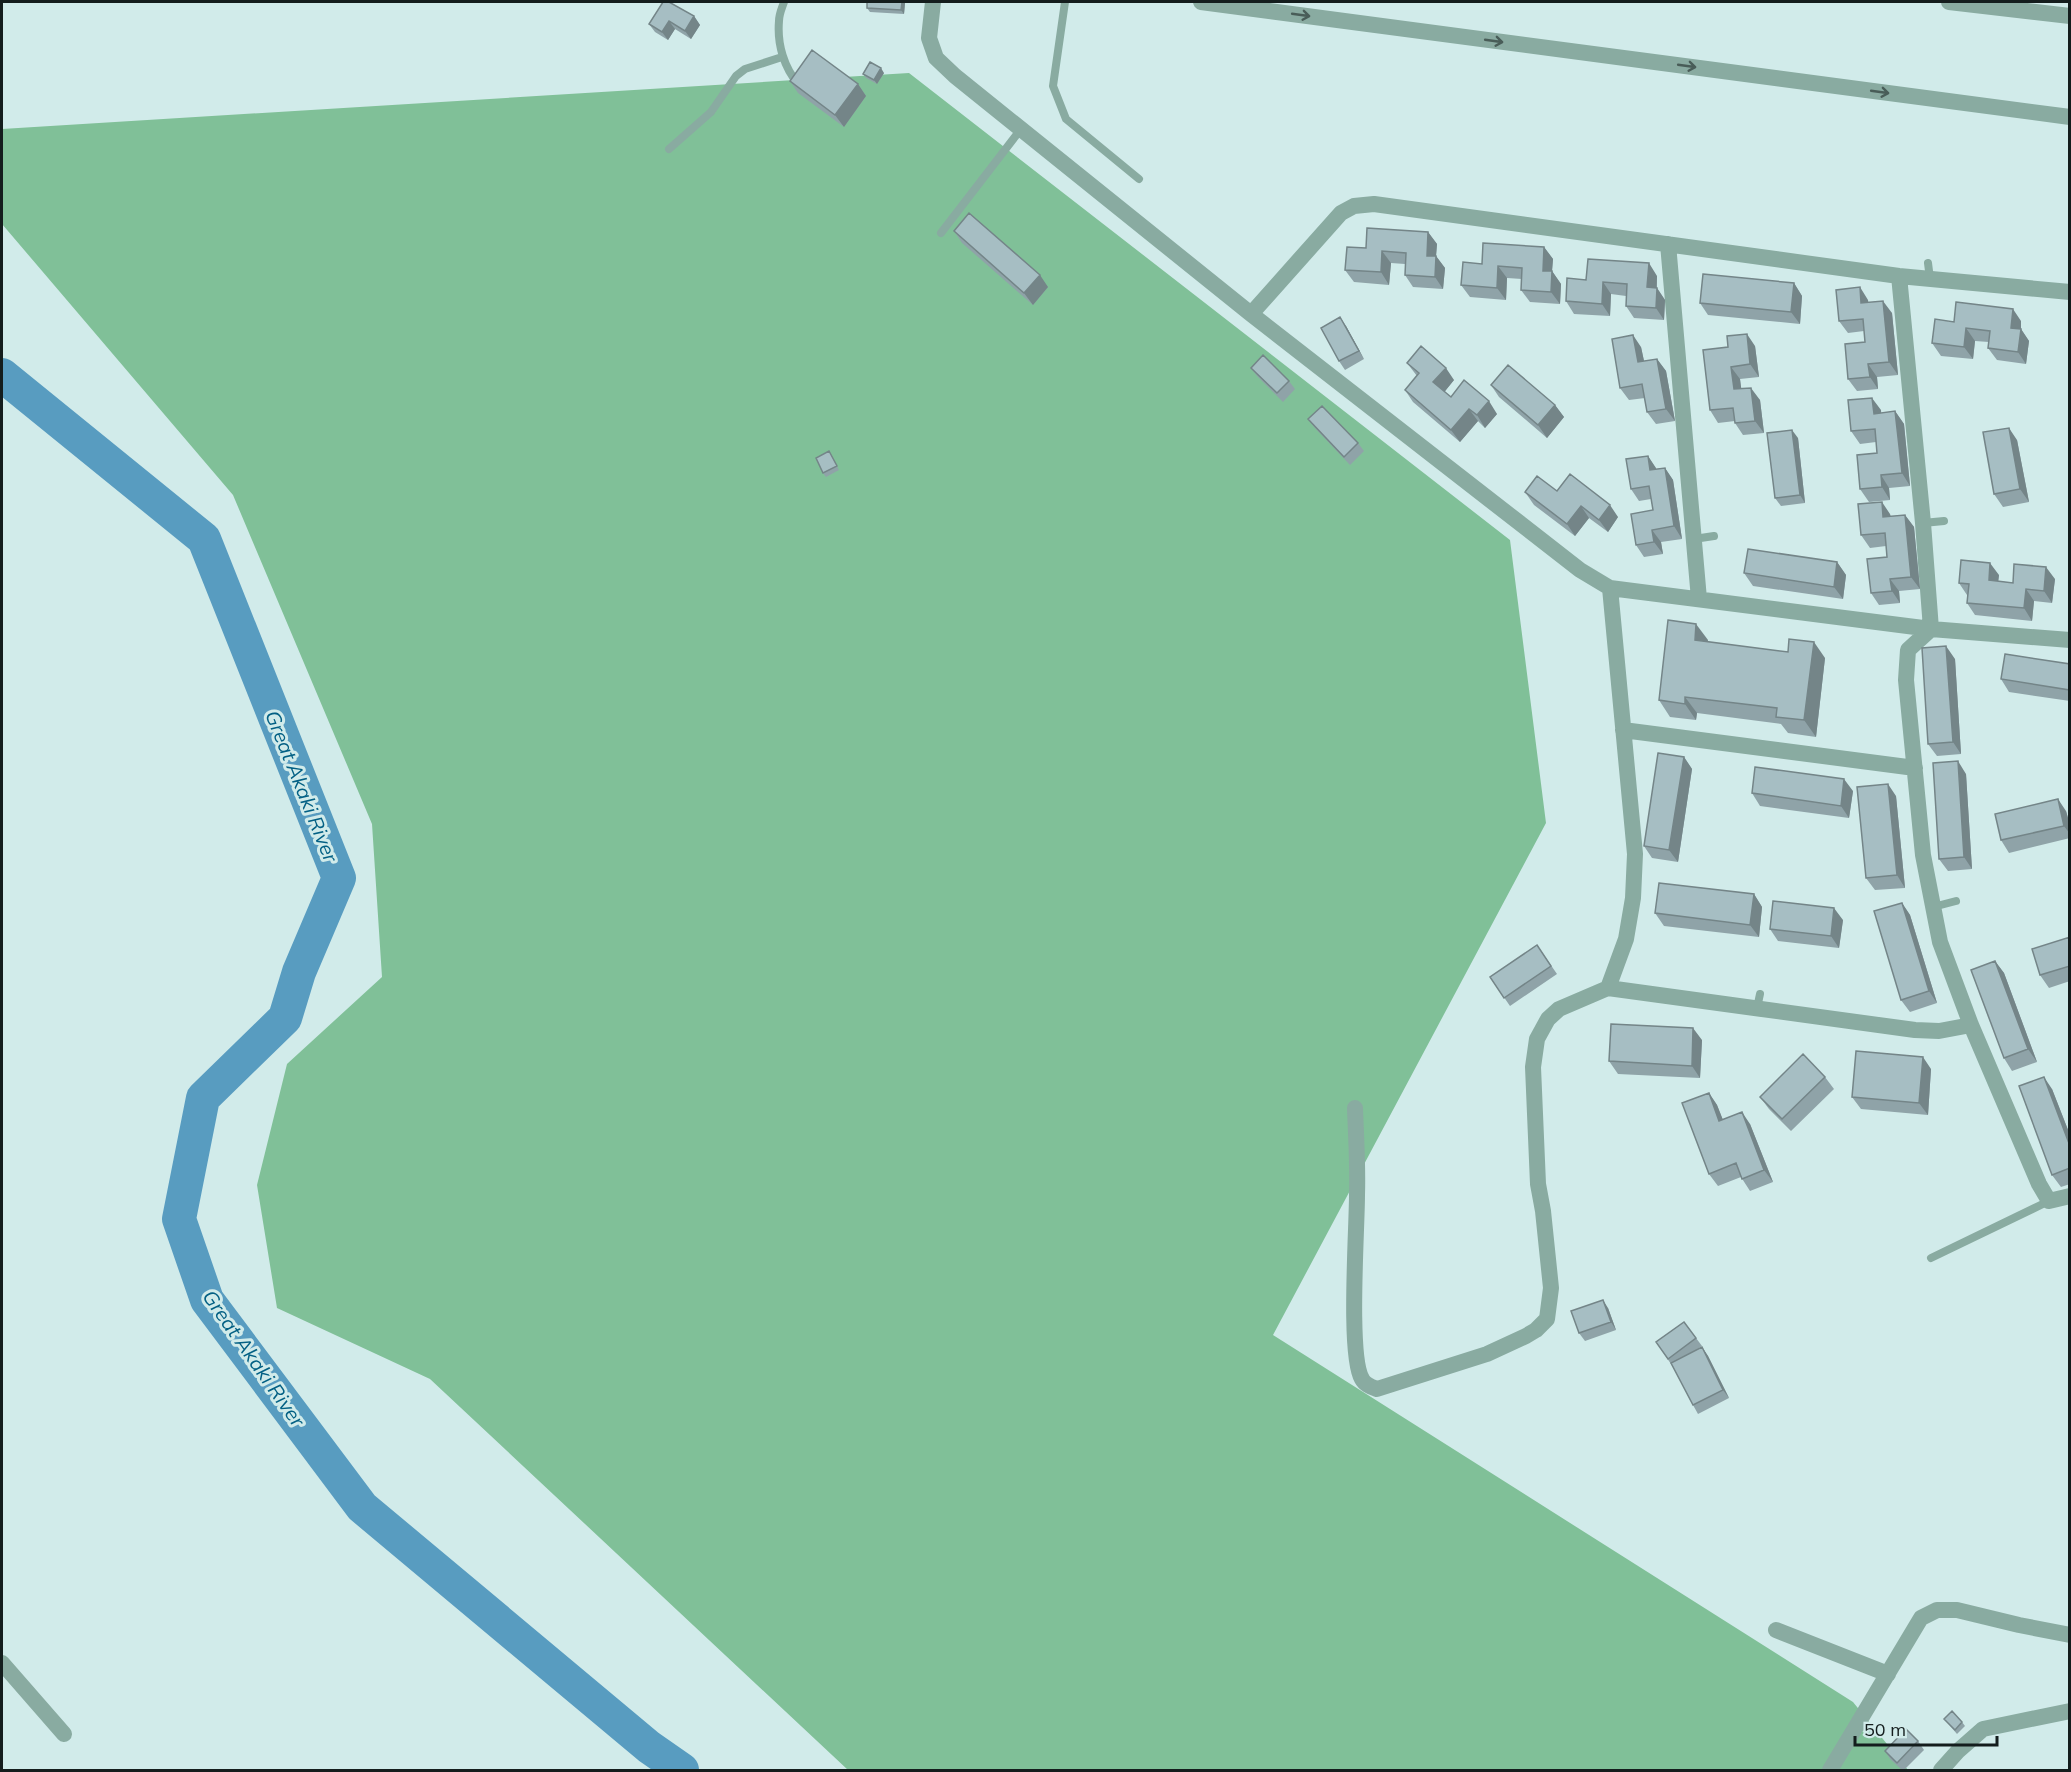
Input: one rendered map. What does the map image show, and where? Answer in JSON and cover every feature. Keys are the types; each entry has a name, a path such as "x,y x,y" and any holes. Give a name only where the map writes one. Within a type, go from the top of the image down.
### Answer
{"street":[{"path":"933,2 930,38 936,58 955,76 1251,314 1580,570 1610,588 1931,629 2070,640"},
{"path":"1201,2 2070,117"},
{"path":"1949,2 2070,16"},
{"path":"1251,314 1341,213 1354,206 1374,204 1899,276 1929,271 2070,292"},
{"path":"1668,244 1700,600"},
{"path":"1899,276 1931,629"},
{"path":"1608,988 1626,939 1633,898 1635,854 1610,588"},
{"path":"1931,629 1908,650 1906,680 1923,855 1940,942 1971,1025 2039,1184 2049,1201 2070,1196"},
{"path":"1623,730 1915,768"},
{"path":"1355,1108 1358,1192 1354,1329 1362,1379 1369,1386 1377,1389 1487,1354 1536,1330 1547,1319 1551,1288 1538,1184 1533,1067 1537,1039 1548,1019 1559,1009 1608,988 1759,1001 1915,1030 1939,1031 1971,1025"},
{"path":"1830,1770 1922,1618 1936,1610 1957,1610 2070,1635"},
{"path":"1776,1630 1888,1674"},
{"path":"2,1663 64,1734"},
{"path":"1941,1770 1958,1751 1983,1730 2070,1711"}],"lane":[{"path":"784,2 779,21 782,57 790,75 801,87"},
{"path":"1065,2 1053,86 1066,119 1139,179"},
{"path":"669,149 711,112 736,76 745,69 782,57"},
{"path":"941,233 1021,129"},
{"path":"1923,523 1944,521"},
{"path":"1694,538 1714,536"},
{"path":"1934,908 1956,901"},
{"path":"1931,1258 2049,1201"}],"green space":[{"path":"909,73 1510,540 1546,823 1273,1335 1853,1702 1908,1770 848,1770 430,1379 277,1308 257,1185 287,1064 382,977 372,824 233,495 2,224 2,129"}],"building":[{"path":"663,2 669,2 694,16 685,31 669,21 662,32 649,24"},
{"path":"867,2 902,2 901,10 867,8"},
{"path":"812,50 858,84 835,115 790,81"},
{"path":"870,62 881,68 874,80 863,74"},
{"path":"969,213 1040,275 1024,293 954,231"},
{"path":"1367,228 1428,232 1427,256 1436,256 1435,277 1405,275 1406,253 1382,251 1381,272 1345,270 1347,247 1366,248"},
{"path":"1483,243 1544,247 1543,271 1552,271 1551,292 1521,290 1522,268 1498,266 1497,288 1461,285 1463,262 1482,264"},
{"path":"1588,259 1649,263 1647,287 1657,288 1656,308 1626,306 1627,284 1603,282 1602,304 1566,301 1567,278 1586,280"},
{"path":"1703,274 1794,283 1791,312 1700,303"},
{"path":"1860,287 1861,303 1883,301 1889,362 1868,364 1870,377 1848,379 1845,344 1865,342 1863,319 1839,321 1836,290"},
{"path":"1956,302 2013,309 2011,328 2021,329 2018,352 1988,348 1990,331 1966,328 1964,347 1932,343 1935,319 1954,322"},
{"path":"1340,317 1359,351 1339,361 1321,328"},
{"path":"1747,334 1750,364 1731,367 1734,389 1751,388 1755,421 1735,423 1733,408 1710,410 1703,350 1728,347 1727,336"},
{"path":"1633,335 1638,362 1657,359 1666,409 1647,412 1642,384 1620,388 1612,339"},
{"path":"1421,346 1446,368 1433,382 1451,397 1464,380 1489,401 1477,415 1469,409 1451,430 1405,390 1419,373 1407,363"},
{"path":"1263,355 1289,381 1277,393 1251,368"},
{"path":"1508,365 1555,405 1538,425 1491,385"},
{"path":"1872,398 1874,414 1895,411 1902,473 1881,475 1882,487 1860,489 1857,455 1877,453 1875,429 1851,431 1848,400"},
{"path":"1322,406 1358,443 1344,457 1308,419"},
{"path":"2009,428 2020,489 1994,494 1983,432"},
{"path":"1792,430 1800,495 1775,498 1767,433"},
{"path":"829,451 837,466 823,473 816,458"},
{"path":"1648,456 1650,470 1665,468 1674,526 1652,530 1654,542 1636,545 1631,514 1653,510 1649,486 1631,489 1626,459"},
{"path":"1570,474 1610,505 1599,520 1581,506 1567,524 1525,492 1537,476 1557,491"},
{"path":"1882,502 1883,517 1905,515 1911,577 1890,579 1892,591 1871,593 1867,559 1887,557 1885,533 1861,535 1858,504"},
{"path":"1748,549 1837,562 1834,587 1744,573"},
{"path":"1961,560 1990,563 1989,580 2013,583 2014,564 2046,567 2044,591 2026,589 2024,608 1967,603 1969,584 1959,583"},
{"path":"1668,620 1696,624 1695,640 1788,652 1789,639 1814,642 1804,720 1776,717 1777,708 1685,697 1685,704 1659,700"},
{"path":"1946,646 1953,742 1928,744 1922,648"},
{"path":"2005,654 2070,664 2070,690 2001,679"},
{"path":"1658,753 1684,757 1669,850 1644,846"},
{"path":"1958,761 1964,857 1939,859 1933,763"},
{"path":"1755,767 1844,779 1841,806 1752,793"},
{"path":"1888,784 1897,875 1866,878 1857,787"},
{"path":"2058,799 2064,826 2001,840 1995,814"},
{"path":"1659,883 1754,894 1750,925 1655,913"},
{"path":"1773,901 1834,908 1831,936 1770,929"},
{"path":"1902,903 1929,991 1901,1000 1874,911"},
{"path":"2070,937 2070,966 2040,975 2032,949"},
{"path":"1537,945 1551,966 1504,998 1490,977"},
{"path":"1995,961 2028,1049 2004,1058 1971,970"},
{"path":"1611,1024 1693,1028 1692,1066 1609,1061"},
{"path":"1856,1051 1923,1057 1919,1103 1852,1097"},
{"path":"1803,1054 1825,1077 1782,1119 1760,1097"},
{"path":"2044,1077 2070,1146 2070,1168 2052,1175 2019,1086"},
{"path":"1709,1093 1719,1121 1742,1112 1764,1170 1742,1179 1736,1163 1709,1174 1682,1103"},
{"path":"1603,1300 1611,1322 1579,1333 1571,1311"},
{"path":"1684,1322 1696,1338 1668,1359 1656,1342"},
{"path":"1702,1347 1723,1390 1693,1405 1671,1363"},
{"path":"1952,1711 1962,1722 1955,1730 1944,1719"},
{"path":"1906,1729 1918,1741 1897,1763 1885,1751"}],"waterway":[{"name":"Great Akaki River","path":"2,375 204,539 339,878 299,972 285,1018 203,1098 179,1219 207,1300 362,1507 649,1747 682,1770"}]}
